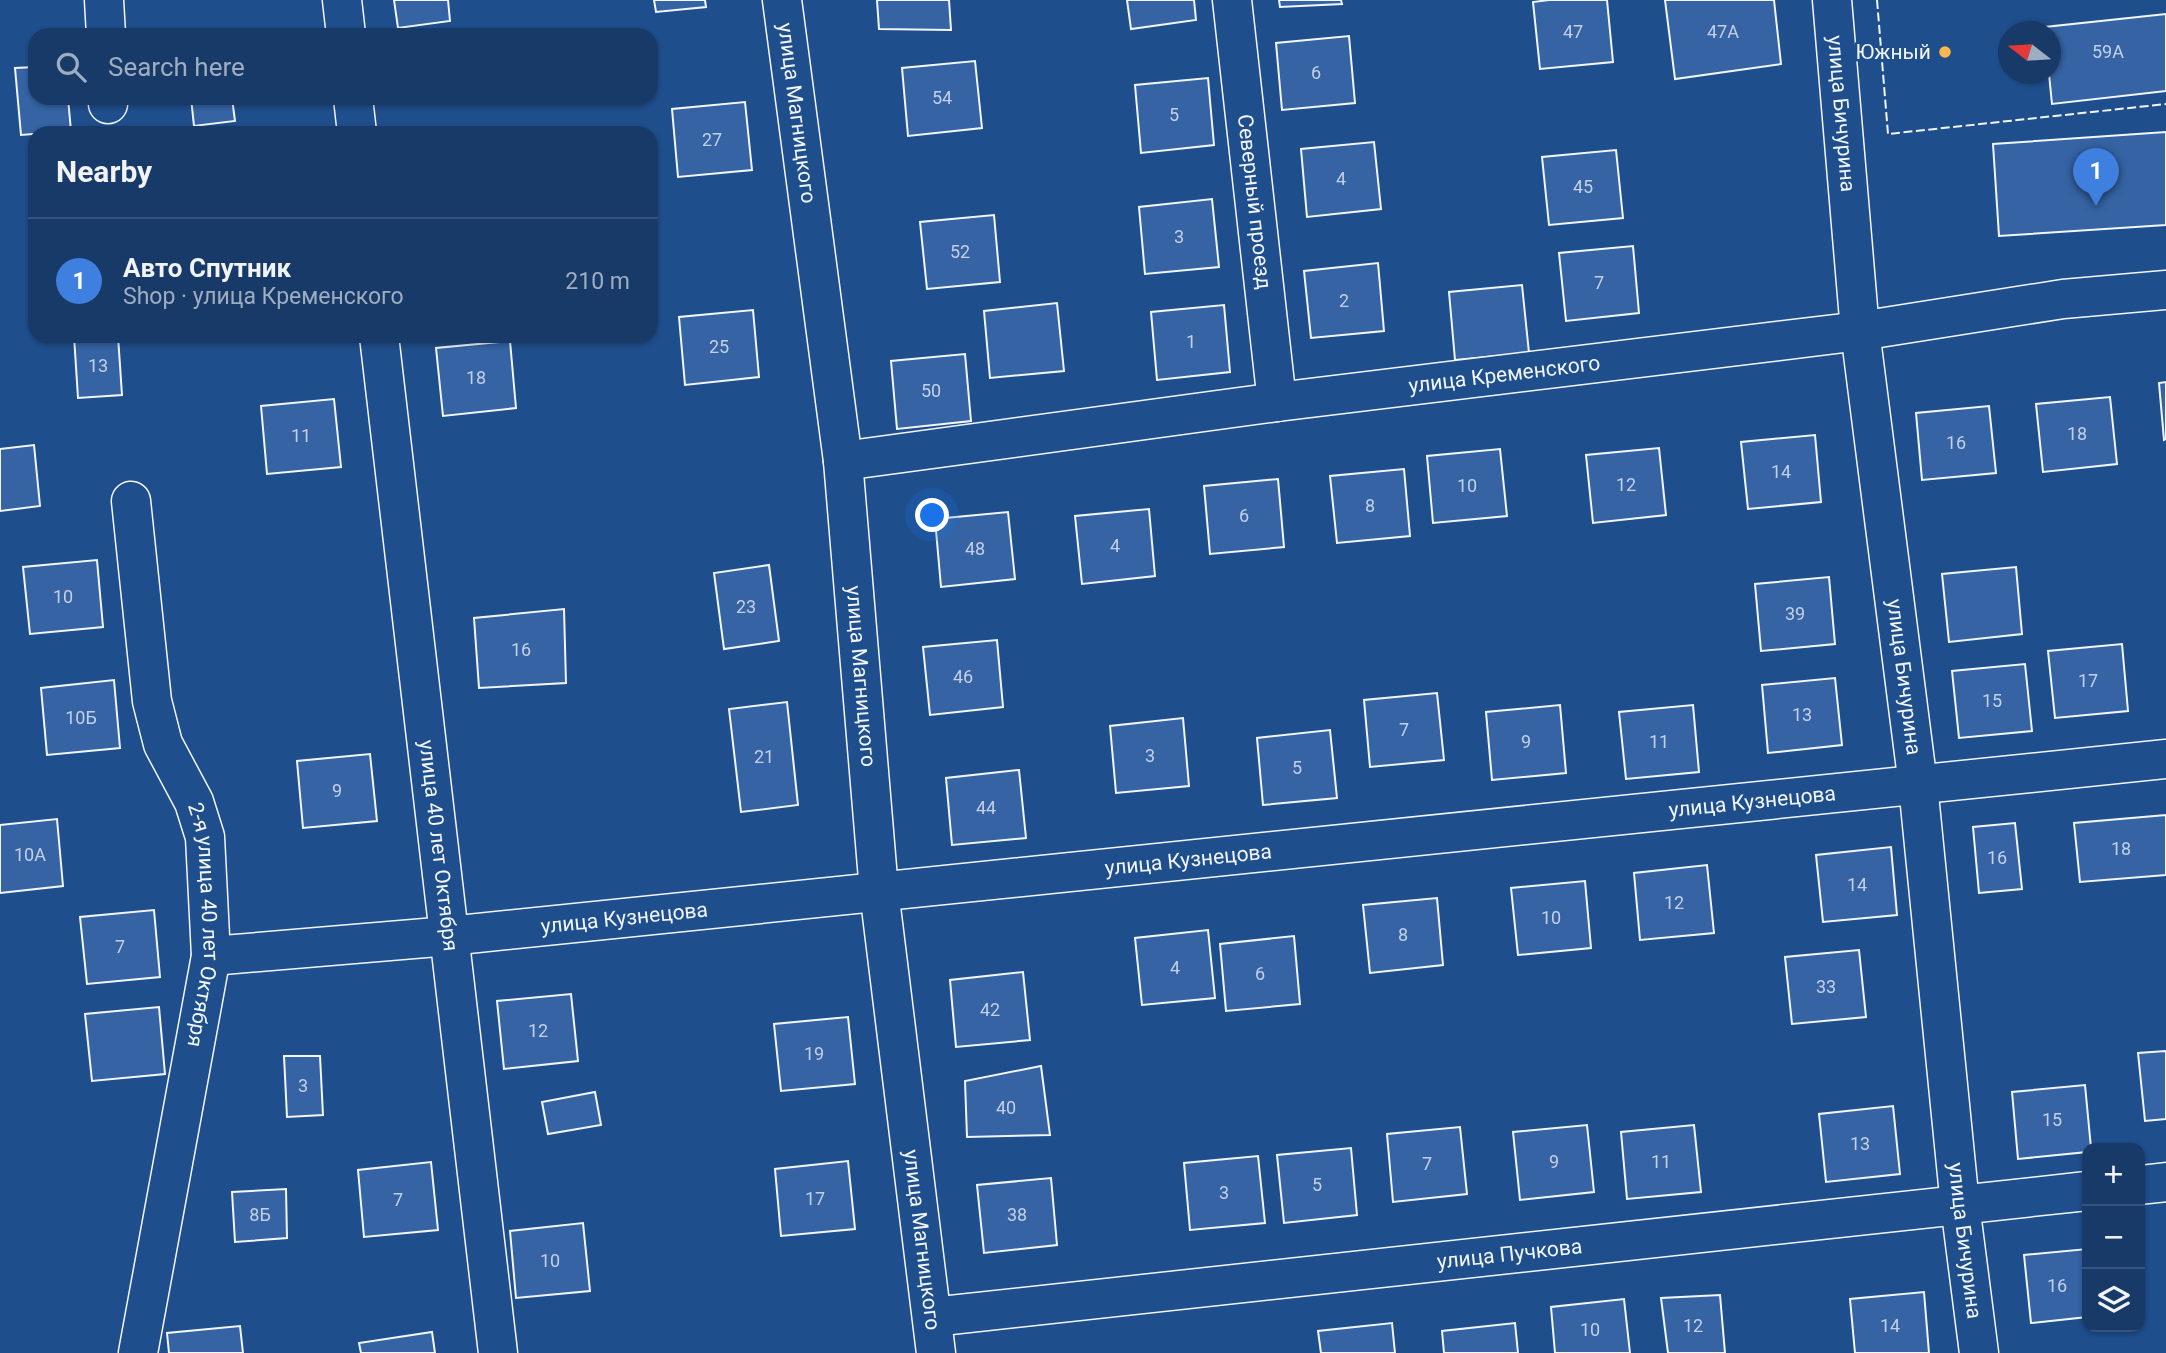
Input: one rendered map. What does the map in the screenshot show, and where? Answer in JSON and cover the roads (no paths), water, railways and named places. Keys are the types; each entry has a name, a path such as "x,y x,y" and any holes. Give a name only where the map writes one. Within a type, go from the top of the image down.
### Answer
{"street":[{"path":"104,0 106,28"},
{"path":"342,0 345,28"},
{"name":"улица Магницкого","path":"782,0 844,461 879,891 934,1335"},
{"name":"Северный проезд","path":"1233,0 1277,402"},
{"name":"улица Бичурина","path":"1832,0 1860,331 1918,785 1960,1205 1979,1353"},
{"path":"354,105 356,126"},
{"name":"улица Кременского","path":"844,461 1277,402 1860,331 2063,299 2166,290"},
{"name":"улица 40 лет Октября","path":"380,343 498,1353"},
{"name":"2-я улица 40 лет Октября","path":"131,501 152,701 163,744 194,802 205,837 211,956 138,1353"},
{"name":"улица Кузнецова","path":"211,956 449,936 2166,759"},
{"path":"2145,1184 2166,1182"},
{"name":"улица Пучкова","path":"934,1335 2082,1192"}],"place":[{"name":"Южный","path":"1945,52"},
{"name":"Авто Спутник","path":"2096,206"}]}
